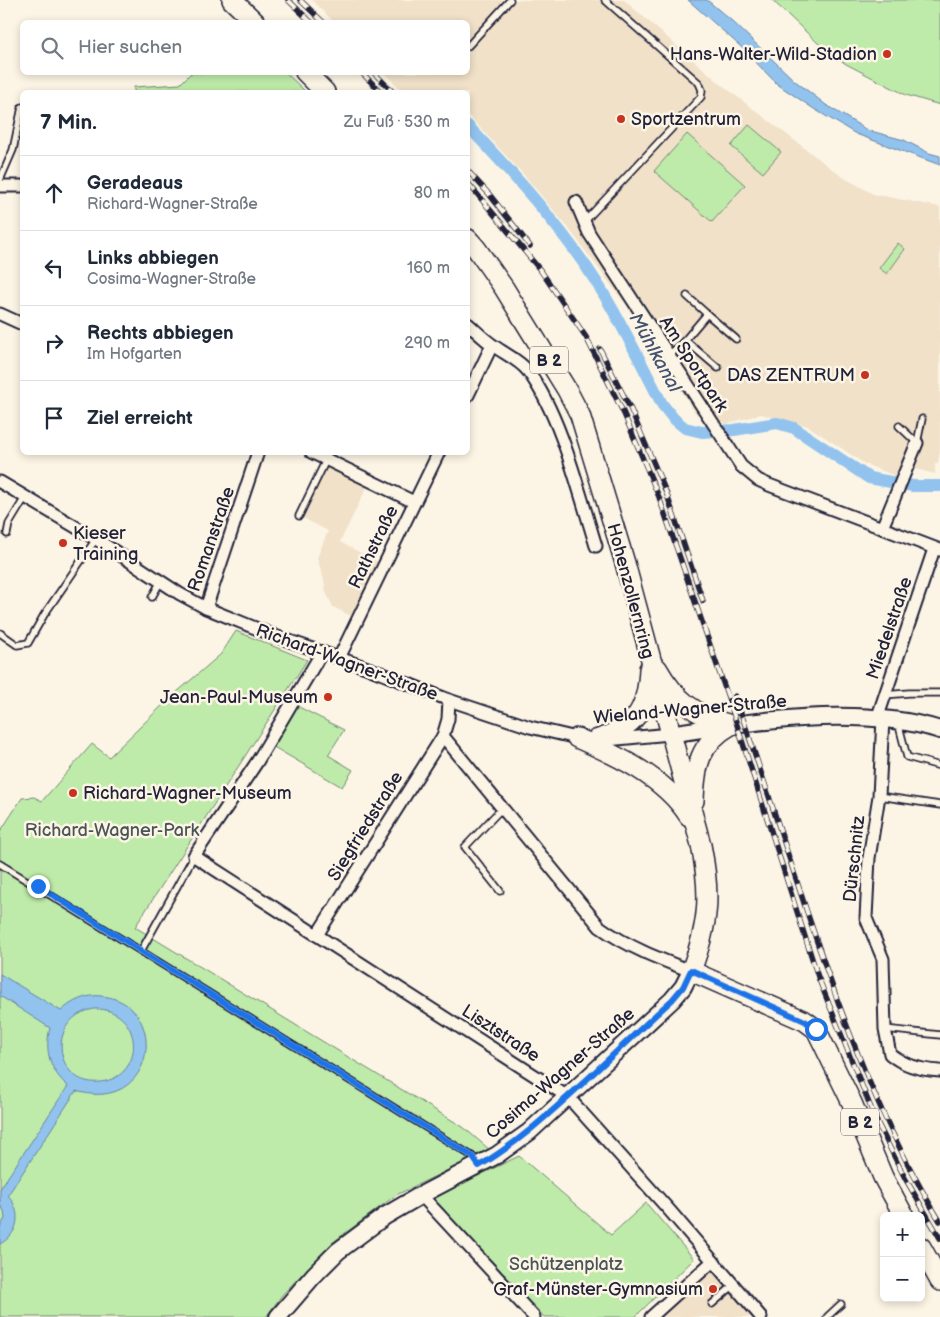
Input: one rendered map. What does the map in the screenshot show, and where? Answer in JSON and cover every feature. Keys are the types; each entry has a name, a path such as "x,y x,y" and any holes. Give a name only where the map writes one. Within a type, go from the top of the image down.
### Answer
{"main road":[{"path":"232,0 253,20"},
{"path":"308,75 323,90"},
{"name":"Hohenzollernring","path":"470,241 504,288 567,390 580,415 625,563 696,825 706,871 708,894 706,918 702,942 691,970"},
{"path":"648,651 663,678 688,706 712,720 731,725"},
{"path":"596,740 623,729 641,710 648,686 648,651"},
{"name":"Wieland-Wagner-Straße","path":"670,734 731,725 815,718 886,719 940,730"},
{"path":"696,825 695,781 698,764 703,751 713,738 731,725"},
{"path":"577,738 617,757 657,782 682,806 696,825"},
{"name":"B 2","path":"691,970 805,1021 816,1029 852,1102 883,1177 902,1212"},
{"name":"Cosima-Wagner-Straße","path":"279,1316 314,1275 338,1251 385,1216 421,1195 479,1166 529,1132 672,1000 683,987 691,970"},
{"path":"925,1254 940,1281"}],"street":[{"path":"0,186 20,186"},
{"name":"Am Sportpark","path":"576,202 584,222 600,250 741,466 758,480 769,485 937,550"},
{"path":"0,314 20,323"},
{"path":"470,326 492,345 520,363 527,370 544,397 564,444 596,546"},
{"path":"470,391 492,345"},
{"path":"882,528 917,443"},
{"name":"Romanstraße","path":"206,608 257,455"},
{"path":"317,455 414,502"},
{"name":"Rathstraße","path":"339,658 438,455"},
{"name":"Richard-Wagner-Straße","path":"0,482 26,496 206,608 275,636 449,700 448,719 443,736"},
{"name":"Miedelstraße","path":"886,719 884,695 937,550"},
{"path":"194,856 257,762 322,652"},
{"name":"Wieland-Wagner-Straße","path":"449,700 530,727 577,738 596,740 670,734"},
{"name":"Dürschnitz","path":"886,719 879,796 869,858 866,918 883,959 885,1029 890,1054 898,1061 927,1070 940,1071"},
{"path":"443,736 600,927 615,938 638,950 691,970"},
{"name":"Siegfriedstraße","path":"317,935 443,736"},
{"name":"Lisztstraße","path":"194,856 568,1097 734,1285 755,1315"},
{"path":"421,1195 534,1317"},
{"path":"651,1317 713,1261"}],"lane":[{"path":"470,44 510,0"},
{"path":"584,222 701,97 702,90 698,83 605,0"},
{"path":"0,180 13,150 20,116"},
{"path":"687,296 736,339"},
{"path":"668,356 685,340 707,314"},
{"path":"685,340 718,368"},
{"path":"917,443 922,419"},
{"path":"899,426 917,443"},
{"path":"300,516 326,460"},
{"path":"7,534 9,524 26,496"},
{"path":"0,633 17,645 28,643 44,615 96,539"},
{"path":"152,597 156,578"},
{"path":"884,695 940,693"},
{"path":"886,719 907,757 940,766"},
{"path":"879,796 940,805"},
{"path":"500,891 464,846 502,808"},
{"path":"141,951 194,856"},
{"path":"0,864 472,1156 479,1166"},
{"path":"885,1029 940,1035"},
{"path":"712,1304 734,1285"},
{"path":"827,1317 841,1304"}],"shaded area":[{"path":"312,0 624,0 722,85 841,176 873,194 940,207 940,451 938,463 935,463 935,474 915,469 908,481 865,464 808,426 761,414 726,424 696,414 627,306 569,229 524,175 470,117 470,90 402,90 386,75 470,75 470,20 332,20"},
{"path":"325,466 367,487 340,542 378,562 351,616 333,607 326,592 317,558 328,531 301,517"},
{"name":"Graf-Münster-Gymnasium","path":"713,1261 763,1317 663,1317"}],"green space":[{"name":"Hans-Walter-Wild-Stadion","path":"772,0 940,0 940,105 906,95 846,64 820,45"},
{"path":"189,75 288,75 304,90 134,90 134,87 180,84"},
{"path":"749,125 781,152 763,173 731,146"},
{"path":"687,134 745,185 712,222 654,171"},
{"path":"898,243 905,249 887,274 879,268"},
{"name":"Richard-Wagner-Park","path":"236,631 307,660 135,927 463,1127 490,1150 396,1195 332,1243 282,1295 266,1317 0,1317 0,832 22,798 34,797 42,801 92,744 109,757 169,699 221,654"},
{"path":"295,705 344,730 328,755 353,770 342,787 272,746"},
{"name":"Schützenplatz","path":"519,1156 611,1235 646,1203 694,1259 635,1317 544,1317 433,1198"}],"water":[{"path":"688,0 707,0 794,80 826,105 867,130 904,140 929,153 940,156 940,165 856,134 814,109 777,84 740,46"},
{"path":"0,974 61,1011 70,1004 90,996 102,996 124,1003 138,1017 145,1035 145,1055 138,1073 124,1087 103,1094 76,1091 8,1195 15,1208 17,1222 12,1234 0,1244 0,1228 5,1218 4,1211 0,1205 0,1189 68,1086 57,1074 50,1060 48,1036 50,1028 0,996","holes":["94,1009 110,1011 122,1019 130,1030 133,1043 132,1056 126,1068 116,1077 100,1082 85,1081 73,1074 65,1063 61,1050 62,1037 68,1024 78,1015"]}],"waterway":[{"name":"Mühlkanal","path":"470,128 536,201 568,241 597,283 614,312 662,404 673,418 685,428 702,432 734,430 777,423 794,428 869,478 913,486 940,486"}],"railway":[{"path":"288,0 309,20"},
{"path":"300,0 321,20"},
{"path":"364,75 379,90"},
{"path":"376,75 391,90"},
{"path":"470,173 530,246"},
{"path":"470,185 541,271 586,337 624,414 659,497 730,703 818,977 875,1118 905,1178 940,1238"},
{"path":"600,349 631,410 666,492 703,601"},
{"path":"735,696 820,952 864,1070 899,1147 940,1221"}],"place":[{"name":"Hans-Walter-Wild-Stadion","path":"887,54"},
{"name":"Sportzentrum","path":"621,119"},
{"name":"DAS ZENTRUM","path":"865,375"},
{"name":"Kieser Training","path":"63,543"},
{"name":"Jean-Paul-Museum","path":"328,697"},
{"name":"Richard-Wagner-Museum","path":"73,793"},
{"name":"Graf-Münster-Gymnasium","path":"713,1289"}],"route":[{"path":"38,886 472,1156 479,1166 529,1132 568,1097 672,1000 683,987 691,970 805,1021 816,1029"}]}
